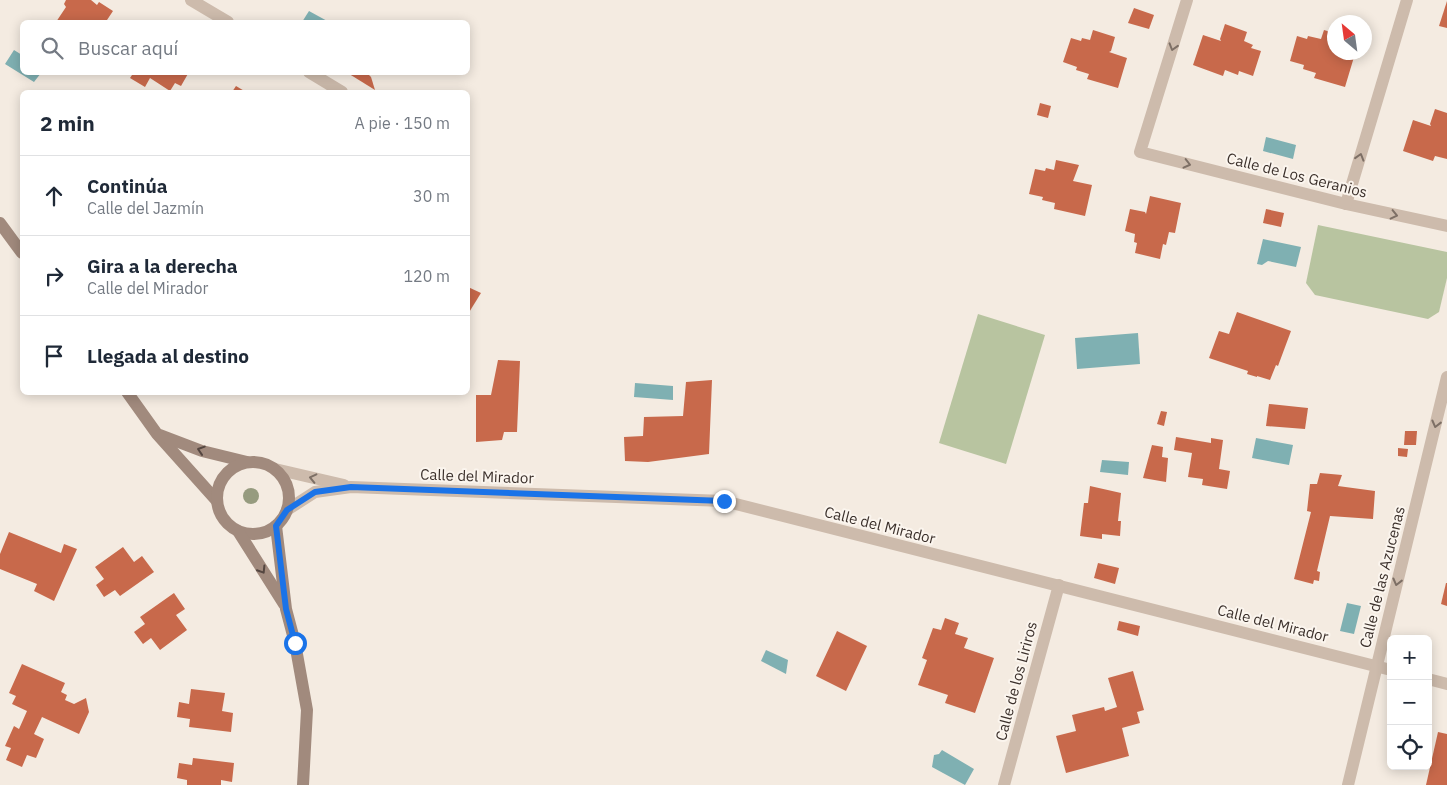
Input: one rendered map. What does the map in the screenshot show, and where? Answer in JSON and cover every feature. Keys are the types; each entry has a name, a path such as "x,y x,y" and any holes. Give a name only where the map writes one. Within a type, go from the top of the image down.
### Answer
{"street":[{"path":"191,0 225,20"},
{"name":"Calle de Los Geranios","path":"1187,0 1140,152 1346,204 1447,226"},
{"path":"1346,204 1407,0"},
{"path":"314,75 339,90"},
{"path":"0,223 20,250"},
{"name":"Calle de las Azucenas","path":"1348,785 1447,377"},
{"path":"129,395 158,434 217,501 223,519 238,531 286,609"},
{"path":"158,434 202,451 247,462 257,462 275,469 283,477 288,487 287,510 276,526 264,532 251,534 238,531"},
{"path":"217,501 218,490 228,472 247,462"},
{"name":"Calle del Mirador","path":"275,469 351,487"},
{"name":"Calle del Mirador","path":"287,510 315,492 351,487 724,501 1387,669"},
{"path":"276,526 286,609 295,643 306,710 303,785"},
{"name":"Calle de los Liriros","path":"1004,785 1059,585"},
{"path":"1432,680 1447,684"}],"green space":[{"path":"1318,225 1447,252 1447,278 1439,312 1428,319 1315,295 1306,283"},
{"path":"978,314 1045,335 1006,464 939,443"}],"water":[{"path":"309,11 325,20 303,20"},
{"path":"14,50 20,54 20,73 5,64"},
{"path":"23,75 39,75 34,82"},
{"path":"1266,137 1296,145 1293,159 1263,151"},
{"path":"1263,239 1301,247 1296,267 1268,261 1262,265 1257,264"},
{"path":"1138,333 1140,364 1077,369 1075,338"},
{"path":"635,383 673,386 673,400 634,397"},
{"path":"1256,438 1293,445 1289,465 1252,458"},
{"path":"1102,460 1129,462 1128,475 1100,472"},
{"path":"1347,603 1361,606 1354,634 1340,631"},
{"path":"766,650 788,660 786,674 761,661"},
{"path":"942,750 974,769 965,785 932,767 934,755 939,754"}],"building":[{"path":"66,0 91,0 97,5 99,2 113,11 107,20 57,20 66,7 64,4"},
{"path":"1447,1 1447,28 1439,26"},
{"path":"1134,8 1154,15 1149,29 1128,23"},
{"path":"1225,24 1247,32 1244,41 1253,45 1251,48 1261,51 1253,76 1239,71 1238,75 1225,70 1223,76 1193,65 1203,35 1221,41"},
{"path":"1093,30 1115,37 1109,52 1127,58 1118,88 1087,79 1089,74 1076,70 1077,67 1063,62 1071,38 1081,41 1082,38 1090,40"},
{"path":"1324,30 1327,31 1327,60 1353,60 1345,87 1314,78 1316,73 1303,69 1304,65 1290,61 1297,36 1307,39 1308,36 1321,39"},
{"path":"132,75 187,75 181,86 175,83 171,90 150,78 145,87 130,78"},
{"path":"351,75 369,75 375,90"},
{"path":"236,86 243,90 233,90"},
{"path":"1040,103 1051,106 1048,118 1037,115"},
{"path":"1435,109 1447,113 1447,159 1435,156 1433,161 1403,151 1413,120 1431,126"},
{"path":"1056,160 1079,165 1073,181 1092,185 1085,216 1054,209 1055,203 1042,200 1043,197 1029,194 1035,169 1045,171 1046,168 1054,170"},
{"path":"1150,196 1181,203 1175,233 1169,232 1166,245 1163,244 1160,259 1135,253 1137,243 1134,242 1135,234 1125,231 1130,209 1145,212 1146,214"},
{"path":"1266,209 1284,213 1281,227 1263,223"},
{"path":"470,288 481,293 470,311"},
{"path":"1237,312 1291,331 1278,366 1276,365 1270,380 1247,374 1248,371 1209,358 1219,331 1229,334"},
{"path":"498,360 520,361 517,432 504,432 502,440 476,442 476,395 491,395"},
{"path":"712,380 709,454 648,462 625,461 624,437 643,436 644,417 683,416 686,382"},
{"path":"1269,404 1308,408 1305,429 1266,426"},
{"path":"1161,411 1167,412 1164,426 1157,424"},
{"path":"1405,431 1417,431 1416,445 1404,445"},
{"path":"1176,437 1211,443 1211,438 1223,440 1219,469 1230,471 1227,489 1202,485 1203,479 1188,477 1192,453 1174,450"},
{"path":"1152,445 1163,447 1162,457 1168,458 1166,482 1143,478"},
{"path":"1398,448 1408,449 1407,457 1398,456"},
{"path":"1320,473 1342,475 1338,486 1375,491 1373,519 1330,516 1317,571 1320,572 1319,581 1314,580 1313,584 1294,579 1311,512 1307,511 1310,484 1317,484"},
{"path":"1090,486 1121,493 1118,521 1121,521 1120,536 1102,534 1102,539 1080,536 1084,503 1088,503"},
{"path":"9,532 61,553 64,544 77,549 54,601 34,591 37,584 0,569 0,554"},
{"path":"123,547 134,562 142,556 154,572 120,596 115,590 104,597 96,585 104,579 95,567"},
{"path":"1098,563 1119,568 1115,584 1094,578"},
{"path":"1447,583 1447,606 1441,604"},
{"path":"174,593 185,609 176,615 187,630 160,650 151,638 143,644 134,632 145,624 140,617"},
{"path":"945,618 959,623 955,634 968,638 964,648 994,658 975,713 945,703 948,695 918,685 927,660 922,658 933,628 941,630"},
{"path":"1119,621 1140,626 1138,636 1117,630"},
{"path":"837,631 867,646 846,691 816,676"},
{"path":"22,664 65,683 61,692 67,695 65,700 74,704 86,698 89,712 79,734 42,717 34,734 44,739 36,758 27,755 22,767 6,760 11,748 5,746 14,726 19,729 27,711 12,704 16,696 9,693"},
{"path":"1133,671 1144,710 1137,712 1140,723 1122,728 1129,756 1066,773 1056,736 1076,731 1072,715 1104,707 1105,711 1117,707 1108,678"},
{"path":"191,689 225,693 222,711 233,713 231,732 189,727 190,719 177,717 179,702 189,704"},
{"path":"1438,732 1447,734 1447,785 1426,785 1429,770 1432,770 1432,758"},
{"path":"193,758 234,763 232,782 221,780 221,785 187,785 187,780 177,778 179,763 192,765"}],"route":[{"path":"295,643 286,609 276,526 283,519 287,510 315,492 351,487 724,501"}]}
